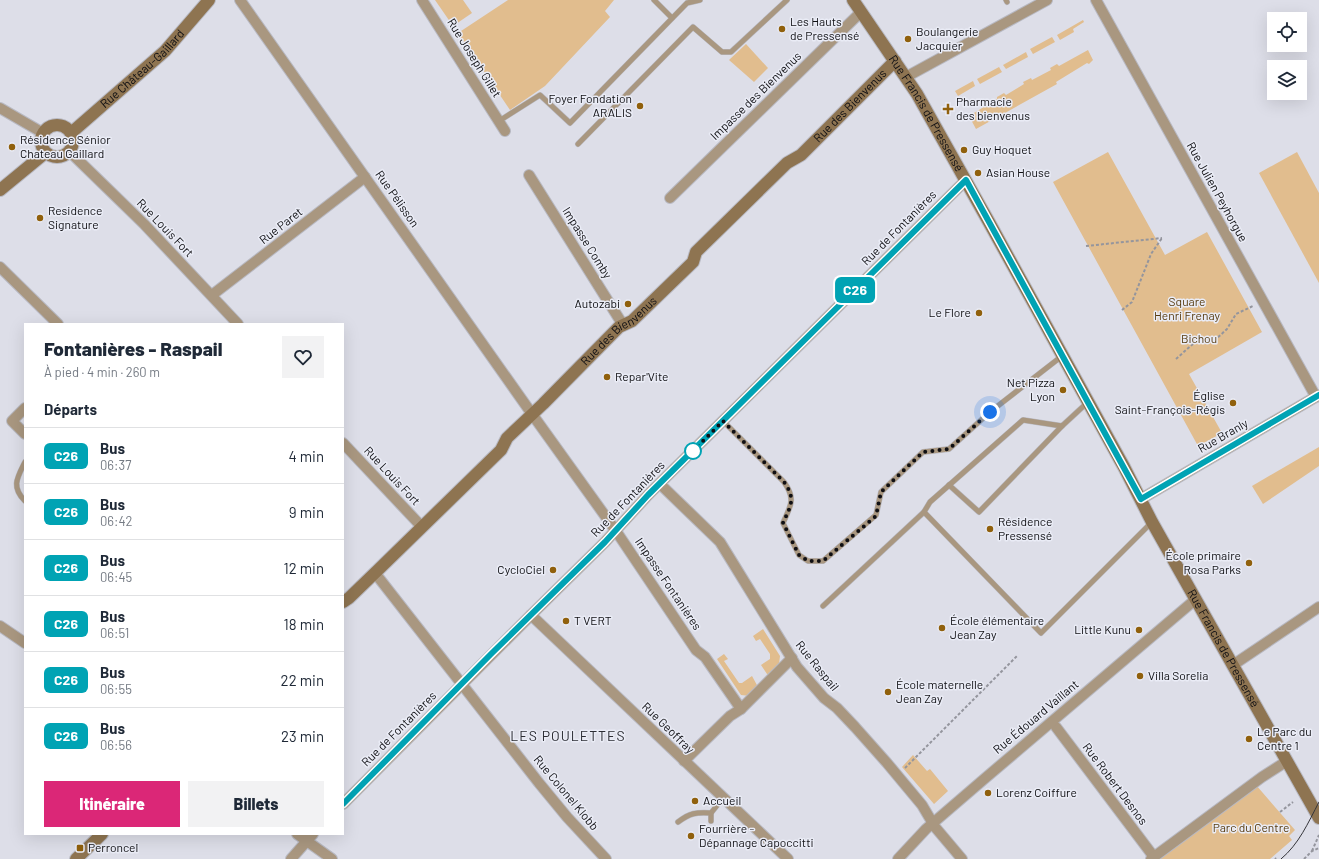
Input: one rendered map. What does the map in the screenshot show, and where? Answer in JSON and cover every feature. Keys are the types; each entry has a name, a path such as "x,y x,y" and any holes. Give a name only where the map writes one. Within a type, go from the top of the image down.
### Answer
{"street":[{"name":"Rue Château-Gaillard","path":"71,132 165,51 209,0"},
{"name":"Rue Pélisson","path":"240,0 532,414"},
{"name":"Rue Joseph Gillet","path":"422,0 505,131"},
{"name":"Rue Francis de Pressensé","path":"853,0 906,77 966,180 1141,499 1152,522 1319,818"},
{"path":"906,77 1047,0"},
{"name":"Rue Julien Peyhorgue","path":"1096,0 1262,300 1318,396"},
{"name":"Impasse des Bienvenus","path":"670,198 860,12"},
{"name":"Rue des Bienvenus","path":"344,601 501,450 507,438 619,327 632,321 693,262 696,252 787,163 802,155 895,61"},
{"path":"0,108 43,133"},
{"path":"57,125 67,128 71,132 73,136 73,144 70,152 66,156 55,158 45,153 41,143 41,138 47,129 51,126 57,125"},
{"name":"Rue Louis Fort","path":"70,152 144,224 237,323"},
{"path":"0,190 45,153"},
{"name":"Impasse Comby","path":"529,175 623,325"},
{"name":"Rue Paret","path":"212,295 365,177"},
{"name":"Rue de Fontanières","path":"344,803 531,614 616,531 648,495 966,180"},
{"path":"0,267 57,323"},
{"name":"Rue Branly","path":"1141,499 1318,396"},
{"path":"24,409 12,421 24,433"},
{"name":"Impasse Fontanières","path":"532,414 616,531 696,650 705,657 741,709"},
{"name":"Rue Louis Fort","path":"344,444 422,527"},
{"name":"Rue Raspail","path":"660,484 720,542 797,667 824,698 837,708 855,727 917,799 933,824 962,859"},
{"name":"Rue Colonel Klobb","path":"375,573 539,783 601,857"},
{"name":"Rue Édouard Vaillant","path":"898,859 919,836 1058,715 1196,599"},
{"path":"1233,664 1319,607"},
{"name":"Rue Geoffray","path":"531,614 788,859"},
{"path":"0,626 24,642"},
{"path":"684,761 730,716 741,709 792,658"},
{"name":"Rue Robert Desnos","path":"1056,727 1152,858"},
{"path":"1152,858 1262,777 1287,761"},
{"path":"76,859 101,835"},
{"path":"291,859 310,837 332,859"}],"lane":[{"path":"654,0 672,18"},
{"path":"499,121 540,94 570,123 687,3 700,0"},
{"path":"578,144 694,27 722,52 731,52 787,0"},
{"path":"723,421 784,482 791,492 791,505 783,523 799,555 808,561 823,561 876,516 881,492 923,452 949,449 990,412 1062,356"},
{"path":"949,485 979,512 1062,426 1088,402"},
{"path":"823,606 924,512 930,502 1023,420 1062,426"},
{"path":"24,464 18,476 16,486 24,500"},
{"path":"924,512 1041,633 1152,522"},
{"path":"710,821 711,813 723,798"},
{"path":"678,822 688,815 698,812 711,813"}],"path":[{"path":"1086,246 1162,238 1151,254 1132,302 1122,310"},
{"path":"1176,359 1195,342 1214,341 1227,329 1236,314 1262,300"},
{"path":"902,771 1017,656"},
{"path":"1280,812 1293,802"},
{"path":"1304,859 1312,851 1319,835"},
{"path":"1312,851 1319,848"}],"green space":[{"path":"435,0 463,0 472,13 453,26"},
{"path":"508,0 614,0 605,11 610,17 545,86 510,110 458,33"},
{"path":"1083,20 1084,22 1073,29 1074,32 1060,40 1057,35"},
{"path":"1052,37 1055,42 1033,54 1030,49"},
{"path":"746,44 768,68 754,82 729,60"},
{"path":"1088,50 1093,60 1089,64 1087,63 1056,82 1057,84 976,129 969,116 997,99 997,97 1004,93 1006,95 1024,84 1023,82 1031,78 1032,80 1051,70 1050,68 1057,64 1059,66"},
{"path":"1026,52 1028,57 1006,69 1003,65"},
{"path":"999,67 1002,72 980,84 977,79"},
{"path":"973,81 975,86 958,96 955,91"},
{"name":"Square Henri Frenay","path":"1108,152 1165,255 1207,232 1262,332 1189,374 1222,433 1198,446 1053,182"},
{"path":"1297,152 1319,193 1319,283 1259,173"},
{"path":"1319,447 1319,466 1263,504 1252,486"},
{"path":"763,629 780,656 779,664 769,677 761,665 770,659 770,654 760,639 756,641 753,636"},
{"path":"724,654 728,659 724,661 739,683 742,683 752,676 758,687 750,696 741,695 717,659"},
{"path":"913,755 927,771 930,769 948,791 934,804 902,767"},
{"name":"Parc du Centre","path":"1256,785 1295,830 1289,836 1292,840 1270,859 1160,859"}],"tram line":[{"path":"1281,859 1298,840 1319,802"}],"bus line":[{"name":"C26","path":"344,803 531,614 616,531 648,495 966,180 1141,499 1319,395"}],"place":[{"name":"Les Hauts de Pressensé","path":"782,29"},
{"name":"Boulangerie Jacquier","path":"908,39"},
{"name":"Foyer Fondation ARALIS","path":"640,106"},
{"name":"Pharmacie des bienvenus","path":"948,109"},
{"name":"Résidence Sénior Chateau Gaillard","path":"12,147"},
{"name":"Guy Hoquet","path":"964,150"},
{"name":"Asian House","path":"978,173"},
{"name":"Residence Signature","path":"40,218"},
{"name":"Autozabi","path":"628,304"},
{"name":"Le Flore","path":"979,313"},
{"name":"Repar'Vite","path":"607,377"},
{"name":"Net Pizza Lyon","path":"1063,390"},
{"name":"Église Saint-François-Régis","path":"1233,403"},
{"name":"Résidence Pressensé","path":"990,529"},
{"name":"École primaire Rosa Parks","path":"1249,563"},
{"name":"CycloCiel","path":"553,570"},
{"name":"T VERT","path":"566,621"},
{"name":"École élémentaire Jean Zay","path":"942,628"},
{"name":"Little Kunu","path":"1139,630"},
{"name":"Villa Sorelia","path":"1140,676"},
{"name":"École maternelle Jean Zay","path":"888,692"},
{"name":"Le Parc du Centre 1","path":"1249,739"},
{"name":"Lorenz Coiffure","path":"988,793"},
{"name":"Accueil","path":"695,801"},
{"name":"Fourrière - Dépannage Capoccitti","path":"691,836"},
{"name":"Perroncel","path":"80,848"}],"district":[{"name":"LES POULETTES","path":"568,736"}],"route":[{"path":"693,451 723,421 784,482 791,492 791,505 783,523 799,555 808,561 823,561 876,516 881,492 923,452 949,449 990,412"}],"park label":[{"name":"Bichou","path":"1199,339"}]}
